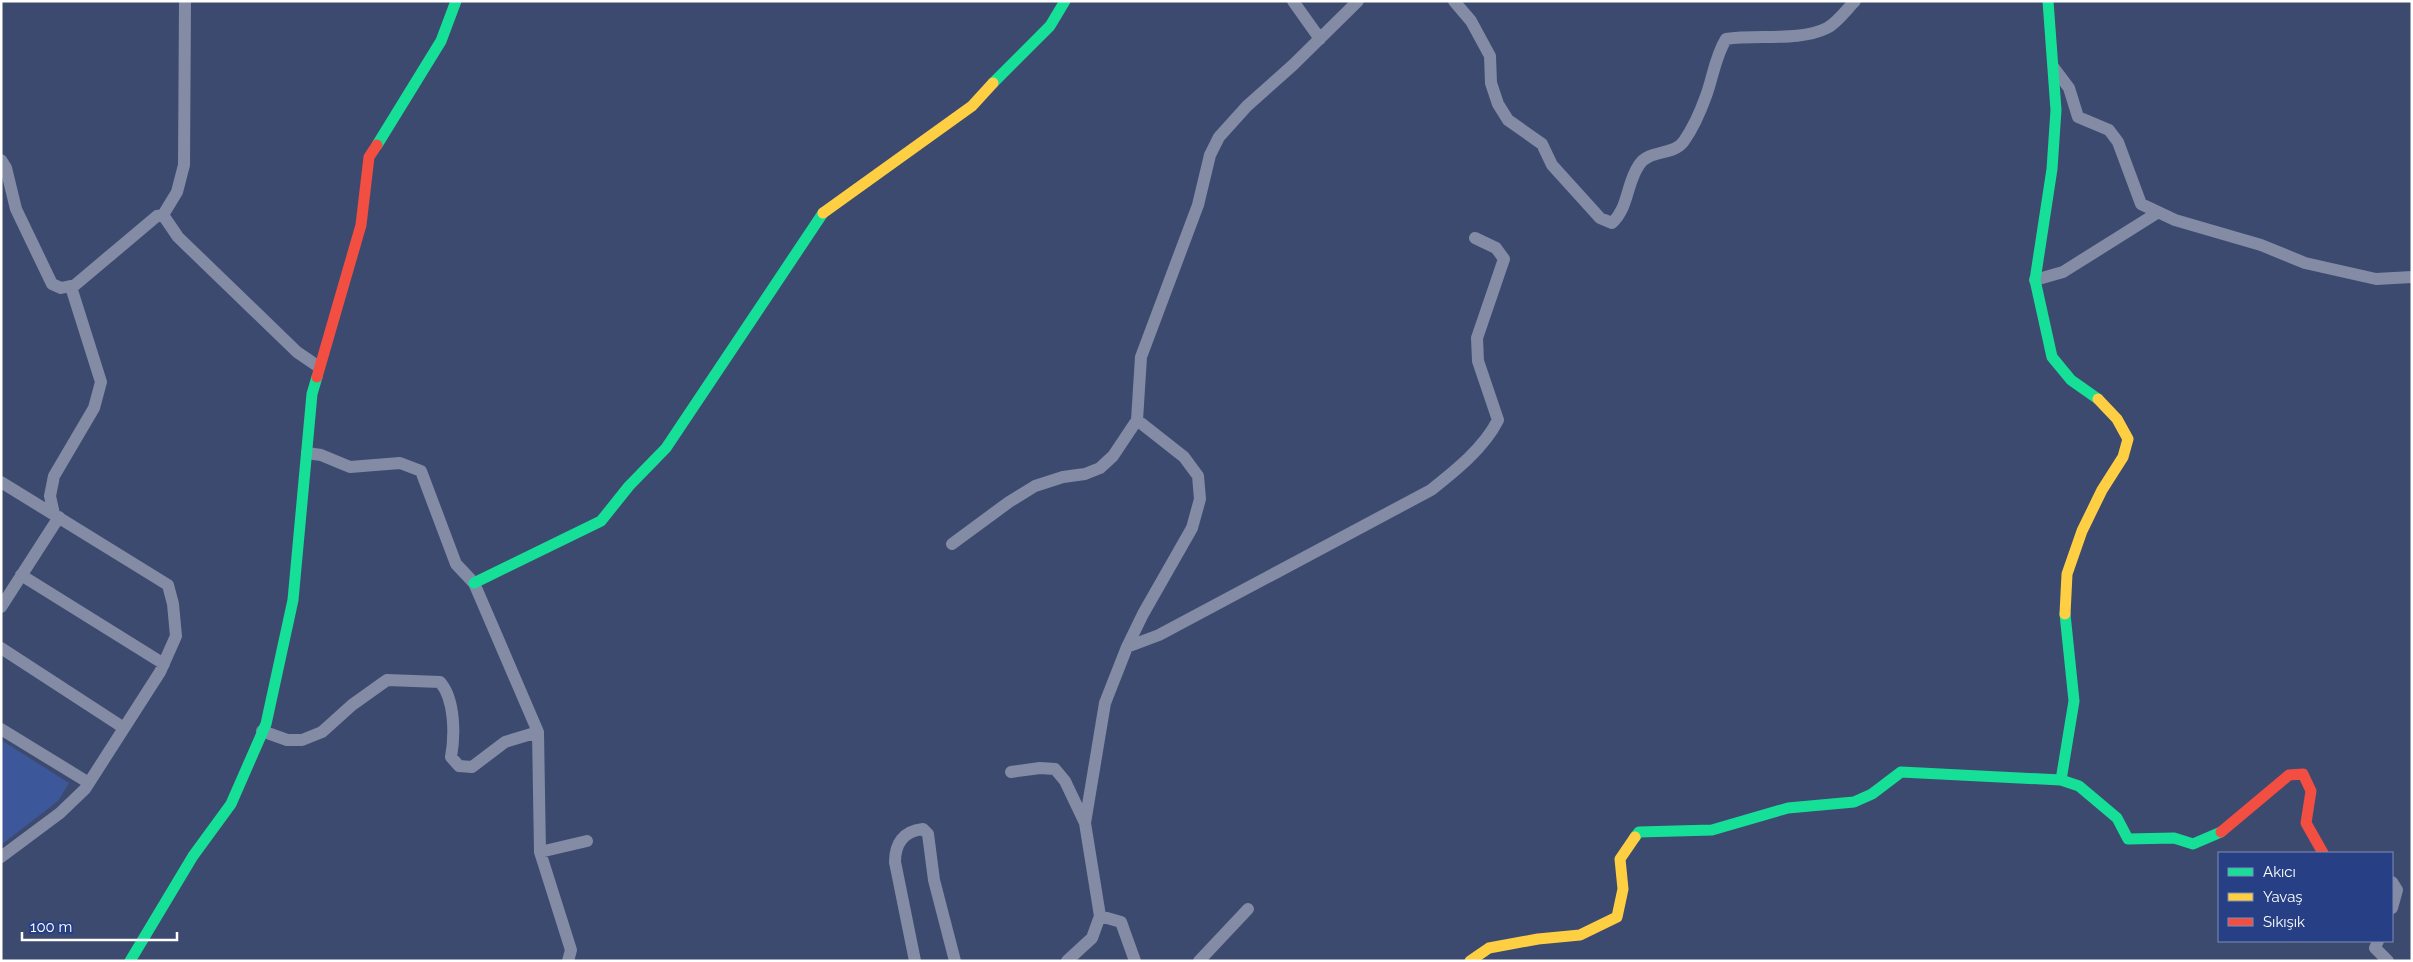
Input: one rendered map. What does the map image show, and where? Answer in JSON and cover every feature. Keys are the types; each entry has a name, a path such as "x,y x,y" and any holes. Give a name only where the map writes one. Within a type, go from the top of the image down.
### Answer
{"street":[{"path":"1,160 6,168 16,209 49,280 61,288 71,287 157,216 163,215 177,192 184,165 185,1"},
{"path":"130,961 193,856 231,804 262,731 293,600 312,394 361,225 369,157 441,41 456,1"},
{"path":"474,583 600,521 629,486 666,448 782,278 820,216 972,106 1015,59 1050,26 1065,1"},
{"path":"1293,1 1320,39"},
{"path":"952,544 1009,502 1035,486 1063,477 1085,474 1100,468 1113,456 1137,420 1141,357 1198,205 1210,155 1219,137 1247,106 1358,1"},
{"path":"1454,1 1471,21 1490,56 1491,83 1498,104 1508,120 1542,144 1552,165 1600,218 1612,223 1622,214 1633,174 1640,162 1653,154 1672,150 1683,142 1706,96 1718,51 1726,39 1744,36 1809,35 1829,28 1855,1"},
{"path":"2048,1 2056,110 2052,169 2035,280 2052,358 2071,380 2102,402 2117,419 2128,439 2123,458 2102,490 2082,530 2067,574 2065,612 2074,701 2060,780"},
{"path":"2054,68 2069,88 2078,116 2109,130 2118,142 2141,204 2157,213 2192,226 2261,245 2305,263 2376,279 2412,277"},
{"path":"2035,280 2063,272 2157,213"},
{"path":"163,215 178,237 297,352 319,367"},
{"path":"1126,647 1167,630 1431,490 1451,475 1492,432 1498,420 1478,361 1477,338 1504,259 1496,248 1475,238"},
{"path":"1,607 56,515 50,496 54,476 94,408 101,382 71,287"},
{"path":"1085,823 1105,703 1126,647 1192,528 1200,500 1198,476 1184,457 1137,420"},
{"path":"308,453 321,454 350,467 400,463 422,472 456,564 474,583 538,732 540,852 571,950 568,961"},
{"path":"1,482 168,585 174,604 176,636 164,664 89,783 60,814 1,858"},
{"path":"21,575 164,664"},
{"path":"1,648 124,728"},
{"path":"262,731 287,740 312,738 387,680 404,680 440,682 448,691 454,742 451,757 459,766 472,767 505,742 538,732"},
{"path":"1,729 89,783"},
{"path":"1011,772 1055,768 1065,781 1085,823 1100,916 1092,938 1067,961"},
{"path":"1470,961 1488,948 1538,939 1580,935 1617,917 1623,889 1620,859 1639,832 1712,830 1788,808 1854,802 1872,794 1901,772 2060,780 2079,786 2117,818 2128,839 2174,838 2193,844 2224,831 2289,775 2303,774 2311,792 2306,823 2321,852"},
{"path":"915,961 894,862 895,850 900,840 913,830 922,829 928,834 934,880 955,961"},
{"path":"540,852 587,842"},
{"path":"2393,884 2397,890 2393,904"},
{"path":"1199,961 1248,909"},
{"path":"1100,916 1121,922 1135,961"},
{"path":"2378,942 2375,948 2388,961"}],"shaded area":[{"path":"1,740 69,783 58,801 1,845"}],"traffic: fast":[{"path":"377,145 441,41 456,1"},
{"path":"993,83 1050,26 1065,1"},
{"path":"2048,1 2056,110 2052,169 2035,280 2052,357 2071,380 2098,399"},
{"path":"474,583 601,521 629,486 666,448 823,213"},
{"path":"130,961 193,856 231,804 266,724 293,600 312,394 317,377"},
{"path":"2061,780 2074,701 2065,614"},
{"path":"1635,837 1639,832 1712,830 1788,808 1854,802 1872,794 1901,772 2061,780 2079,786 2117,818 2128,839 2174,838 2193,844 2221,832"}],"traffic: slow":[{"path":"823,213 972,106 993,83"},
{"path":"2065,614 2067,574 2082,531 2102,490 2123,457 2128,439 2117,419 2098,399"},
{"path":"1470,961 1489,948 1538,939 1580,935 1617,917 1623,889 1620,859 1635,837"}],"traffic: jam":[{"path":"317,377 361,225 369,157 377,145"},
{"path":"2221,832 2289,775 2303,774 2311,791 2306,823 2322,852"}]}
